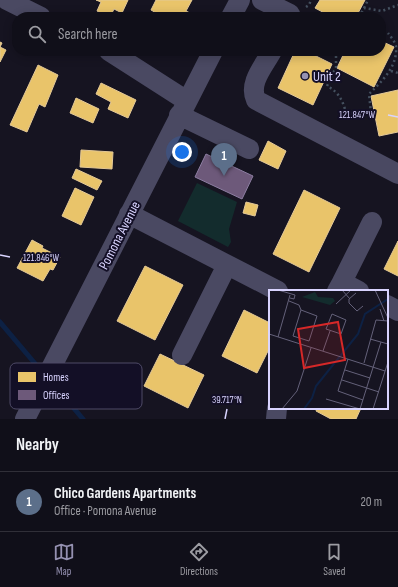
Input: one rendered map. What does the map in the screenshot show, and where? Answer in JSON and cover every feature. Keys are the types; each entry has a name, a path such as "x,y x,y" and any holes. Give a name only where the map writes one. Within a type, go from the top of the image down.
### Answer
{"street":[{"path":"7,0 31,12"},
{"path":"234,12 240,0"},
{"path":"262,0 292,10"},
{"path":"115,56 183,108 249,149"},
{"name":"Pomona Avenue","path":"54,363 210,56"},
{"path":"269,56 254,83 253,93 256,100 398,174"},
{"path":"129,214 276,290"},
{"path":"355,290 339,286 372,222"},
{"path":"182,355 227,265"},
{"path":"388,306 398,311"},
{"path":"276,419 277,409"}],"path":[{"path":"362,12 368,0"},
{"path":"364,8 382,11 398,5"},
{"path":"371,113 369,94 386,78 391,71 396,55 396,47 388,33"},
{"path":"336,56 336,67 327,86 341,97 346,113 374,112"},
{"path":"391,71 398,73"}],"green space":[{"path":"197,183 237,202 229,229 231,242 228,247 178,221"}],"building: Homes":[{"path":"96,0 128,0 122,12 114,9 112,12 97,11 101,2"},
{"path":"156,0 192,0 186,11 188,12 154,12 151,10"},
{"path":"320,0 365,0 359,12 323,12 315,8"},
{"path":"386,43 394,47 374,87 337,68 343,56 386,56"},
{"path":"0,47 6,50 0,62"},
{"name":"Unit 2","path":"293,56 316,56 332,64 313,105 278,88"},
{"path":"38,65 58,75 45,107 39,104 27,132 10,125"},
{"path":"101,83 136,100 128,118 108,109 111,102 96,94"},
{"path":"398,90 398,132 379,136 371,96"},
{"path":"76,98 99,109 93,123 70,113"},
{"path":"268,141 286,151 278,169 259,160"},
{"path":"81,150 113,152 112,169 80,167"},
{"path":"76,169 102,181 97,190 72,178"},
{"path":"75,188 94,197 81,225 62,216"},
{"path":"304,190 340,208 309,272 273,254"},
{"path":"246,202 258,205 255,216 243,213"},
{"path":"32,240 43,246 42,248 60,257 53,270 50,269 43,281 17,268"},
{"path":"398,241 398,276 384,269"},
{"path":"145,266 183,285 155,340 117,321"},
{"path":"244,310 269,322 269,349 257,373 222,356"},
{"path":"160,354 204,375 188,408 144,386"},
{"path":"317,409 361,409 356,419 331,419 316,411"}],"building: Offices":[{"path":"206,154 253,176 242,199 195,177"}],"waterway":[{"path":"0,322 35,363"},
{"path":"75,409 83,419"}],"place":[{"name":"Unit 2","path":"305,76"},
{"name":"Chico Gardens Apartments","path":"224,176"}]}
